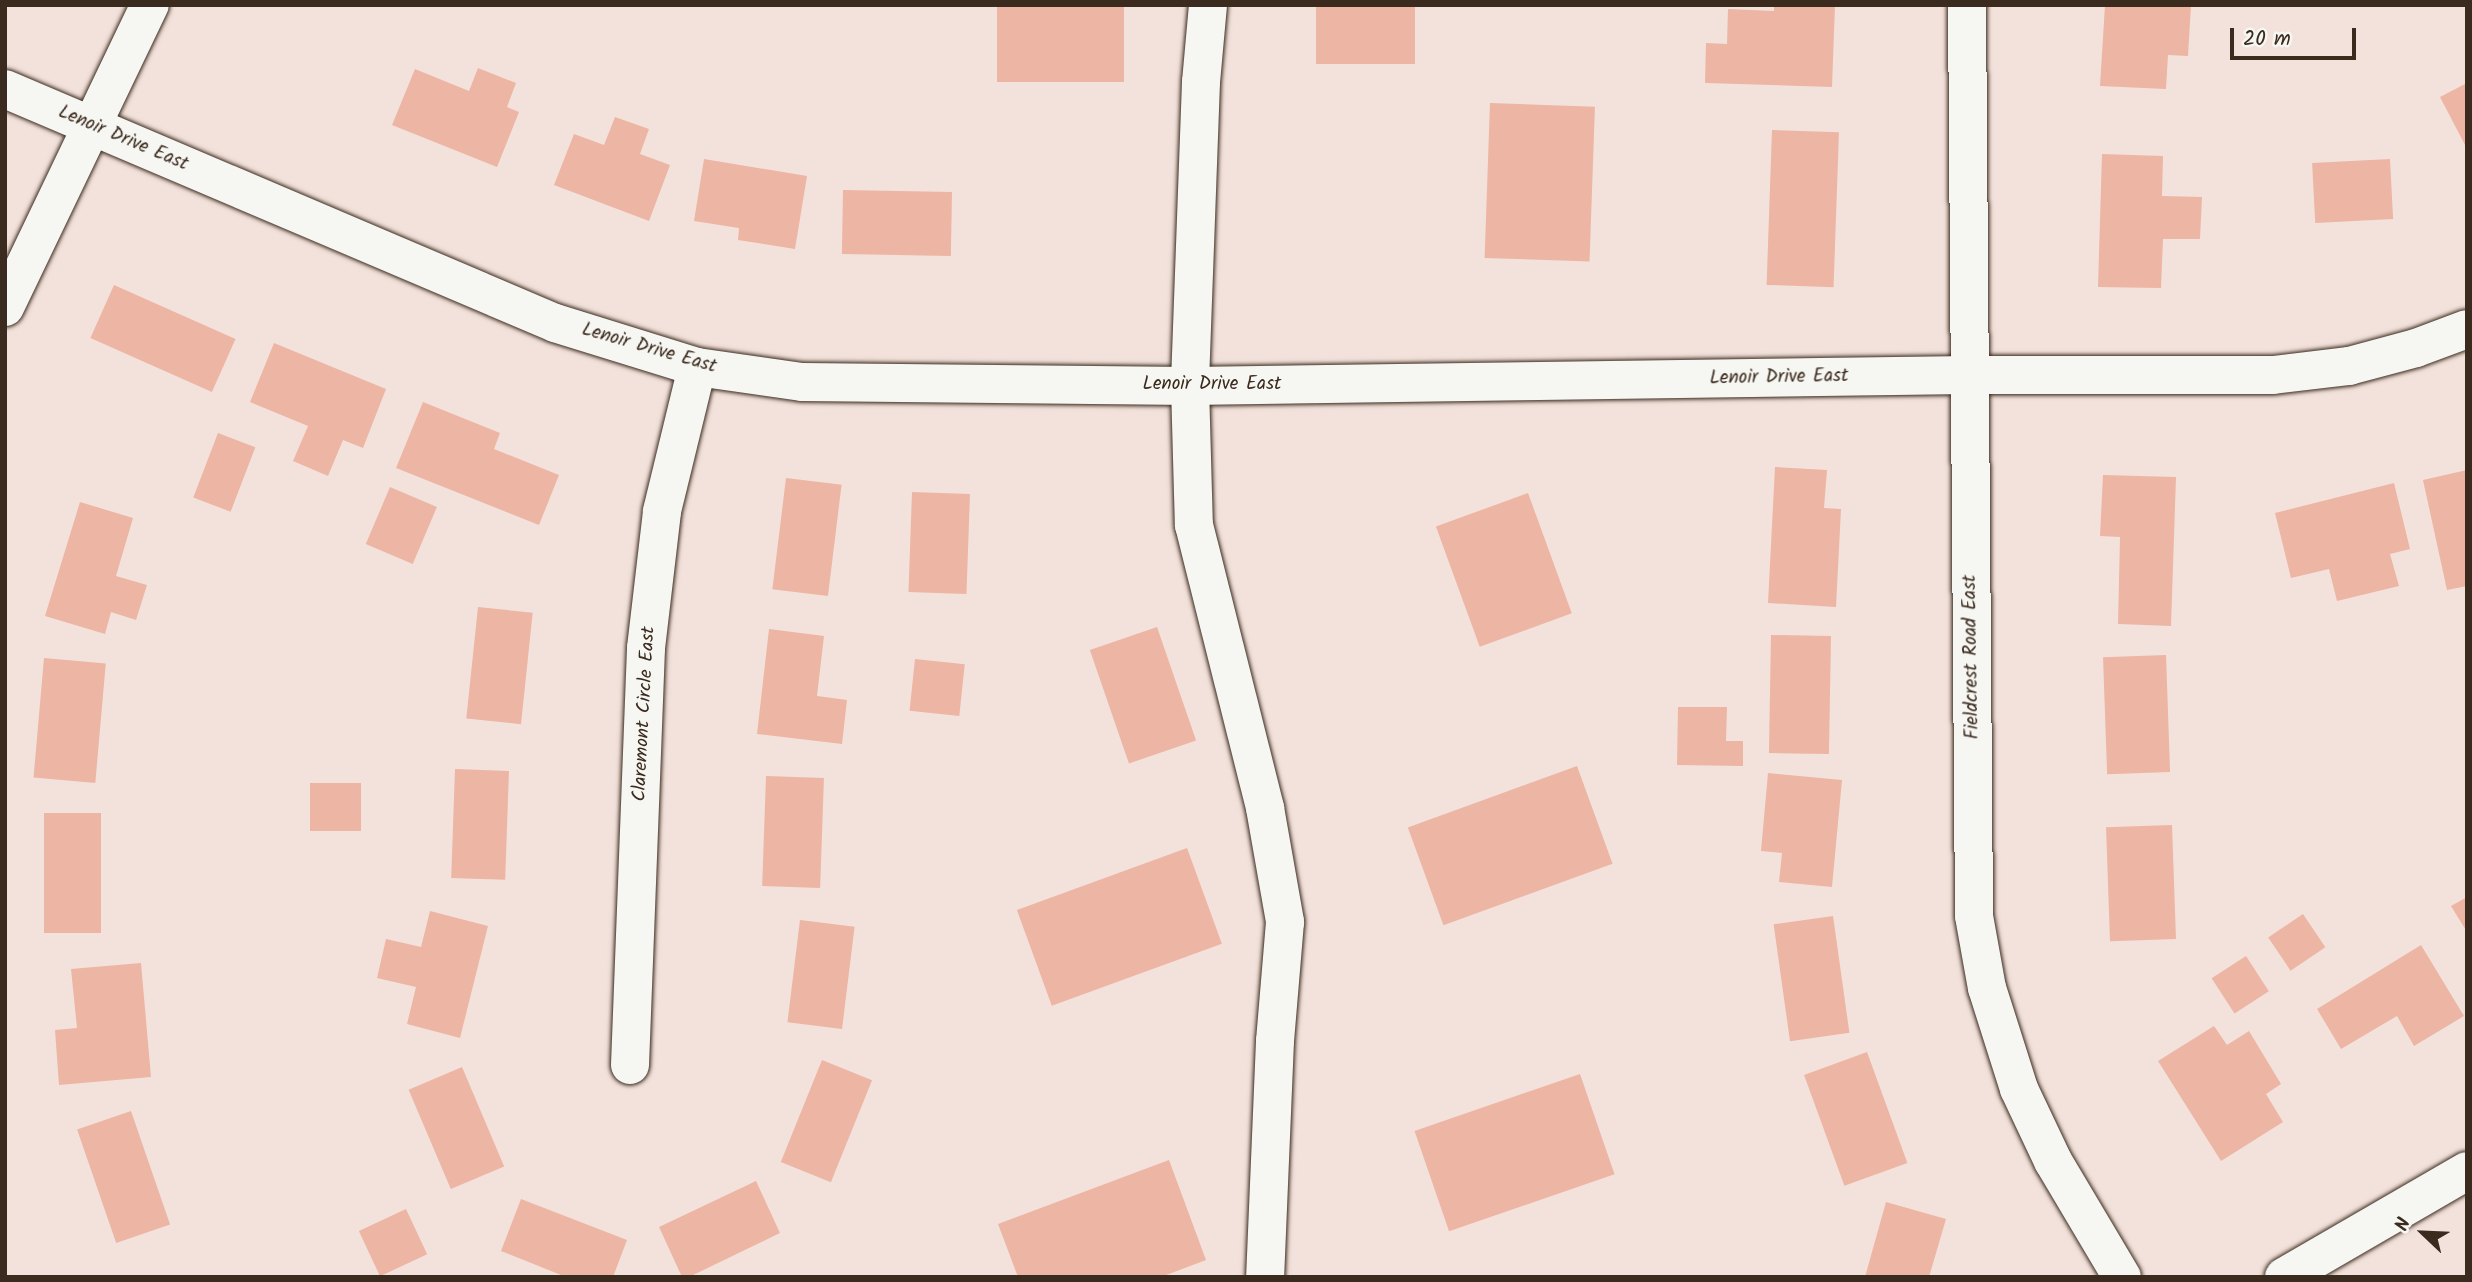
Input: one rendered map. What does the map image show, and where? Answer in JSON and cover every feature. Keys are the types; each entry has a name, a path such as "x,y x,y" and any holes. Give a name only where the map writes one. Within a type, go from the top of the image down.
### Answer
{"street":[{"path":"5,307 150,5"},
{"path":"1208,5 1201,82 1190,386 1194,525 1265,808 1285,922 1275,1041 1265,1277"},
{"name":"Fieldcrest Road East","path":"1967,5 1974,916 1987,988 2019,1089 2053,1161 2122,1277"},
{"name":"Lenoir Drive East","path":"5,89 555,323 697,367 802,382 1190,386 1969,375 2273,375 2349,366 2416,348 2467,329"},
{"name":"Claremont Circle East","path":"630,1065 646,648 662,511 697,367"},
{"path":"2284,1277 2467,1171"}],"building":[{"path":"997,5 1124,5 1124,82 997,82"},
{"path":"1316,5 1415,5 1415,64 1316,64"},
{"path":"1774,5 1835,5 1832,87 1705,83 1706,43 1727,44 1728,9 1774,11"},
{"path":"2105,5 2191,5 2188,56 2168,55 2166,89 2100,86"},
{"path":"478,68 516,83 507,107 519,112 497,167 392,125 415,69 469,91"},
{"path":"2467,83 2467,144 2465,145 2440,97"},
{"path":"1490,103 1595,107 1590,262 1485,258"},
{"path":"615,117 649,129 640,154 670,165 649,221 554,185 574,134 604,145"},
{"path":"1772,130 1839,132 1834,287 1767,285"},
{"path":"2102,154 2163,156 2162,196 2202,197 2200,239 2163,239 2161,288 2098,287"},
{"path":"704,159 807,176 795,249 738,240 739,228 694,221"},
{"path":"2390,159 2393,219 2315,223 2312,163"},
{"path":"843,190 952,192 951,256 842,254"},
{"path":"114,285 236,339 212,392 90,338"},
{"path":"274,343 386,389 363,448 343,440 328,476 293,461 308,426 250,402"},
{"path":"423,402 500,433 494,449 559,475 539,525 396,468"},
{"path":"218,433 255,447 231,512 193,497"},
{"path":"1775,467 1827,470 1824,508 1841,509 1836,607 1768,603"},
{"path":"2467,470 2467,586 2447,590 2423,480"},
{"path":"2103,475 2176,477 2171,626 2118,624 2120,537 2100,536"},
{"path":"786,478 842,485 828,596 772,589"},
{"path":"2394,483 2410,549 2390,554 2399,586 2337,601 2329,569 2291,578 2275,513"},
{"path":"390,487 437,507 413,564 366,544"},
{"path":"912,492 970,494 966,594 909,592"},
{"path":"1528,493 1572,613 1480,647 1436,527"},
{"path":"80,502 133,518 116,576 147,585 136,620 111,612 105,634 45,616"},
{"path":"478,607 533,613 521,724 466,718"},
{"path":"1157,627 1196,740 1129,764 1090,650"},
{"path":"769,629 824,636 817,696 847,700 842,744 757,734"},
{"path":"1771,635 1831,636 1829,754 1769,753"},
{"path":"2166,655 2170,772 2107,774 2103,657"},
{"path":"44,658 106,663 95,783 34,778"},
{"path":"915,659 965,664 959,716 910,711"},
{"path":"1678,707 1727,707 1726,741 1743,741 1743,766 1677,765"},
{"path":"1577,766 1613,864 1443,925 1408,828"},
{"path":"455,769 509,771 505,880 451,878"},
{"path":"1768,773 1842,780 1832,887 1779,882 1782,853 1761,851"},
{"path":"766,776 824,778 820,888 762,886"},
{"path":"310,783 361,783 361,831 310,831"},
{"path":"44,813 101,813 101,933 44,933"},
{"path":"2172,825 2176,939 2110,941 2106,827"},
{"path":"1187,848 1222,944 1052,1006 1017,910"},
{"path":"2467,897 2467,932 2451,906"},
{"path":"430,911 488,926 460,1038 407,1024 416,987 377,978 386,939 421,947"},
{"path":"2303,914 2325,947 2291,971 2268,937"},
{"path":"1833,916 1849,1033 1790,1041 1774,924"},
{"path":"800,920 855,927 842,1029 787,1022"},
{"path":"2421,945 2464,1016 2414,1046 2397,1016 2341,1049 2317,1009"},
{"path":"2246,956 2269,991 2234,1014 2212,978"},
{"path":"141,963 151,1077 59,1085 55,1030 77,1028 71,969"},
{"path":"2214,1026 2227,1045 2249,1031 2281,1084 2266,1094 2283,1122 2221,1161 2158,1061"},
{"path":"1867,1052 1907,1163 1844,1186 1804,1075"},
{"path":"822,1060 872,1080 831,1182 781,1162"},
{"path":"462,1067 504,1166 451,1189 409,1090"},
{"path":"1580,1074 1615,1174 1449,1231 1415,1131"},
{"path":"131,1111 170,1224 116,1243 77,1130"},
{"path":"1169,1160 1206,1260 1161,1277 1018,1277 998,1224"},
{"path":"756,1181 780,1233 689,1277 682,1277 659,1227"},
{"path":"521,1199 627,1240 613,1277 566,1277 501,1251"},
{"path":"1886,1202 1946,1219 1929,1277 1865,1277"},
{"path":"406,1209 427,1254 380,1276 359,1231"}]}
